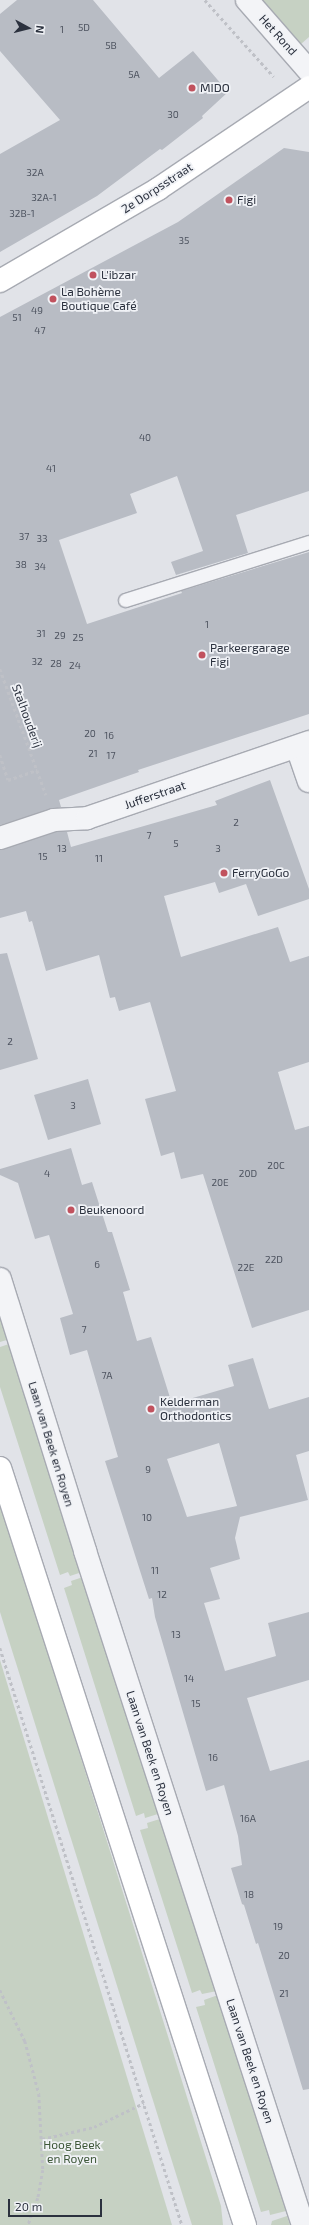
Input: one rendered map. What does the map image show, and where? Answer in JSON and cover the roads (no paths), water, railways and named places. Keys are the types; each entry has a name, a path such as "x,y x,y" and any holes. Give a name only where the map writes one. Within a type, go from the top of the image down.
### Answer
{"main road":[{"name":"2e Dorpsstraat","path":"0,281 158,189 301,93"},
{"path":"0,1468 245,2225"}],"street":[{"name":"Het Rond","path":"247,0 309,71"},
{"path":"303,745 309,781"},
{"name":"Jufferstraat","path":"0,838 54,820 87,818 303,745"},
{"name":"Laan van Beek en Royen","path":"0,1279 85,1551 303,2225"}],"lane":[{"path":"125,600 309,542"}],"place":[{"name":"MIDO","path":"192,88"},
{"name":"Figi","path":"229,200"},
{"name":"L'ibzar","path":"93,275"},
{"name":"La Bohème Boutique Café","path":"53,299"},
{"name":"Parkeergarage Figi","path":"202,655"},
{"name":"FerryGoGo","path":"224,873"},
{"name":"Beukenoord","path":"71,1210"},
{"name":"Kelderman Orthodontics","path":"151,1409"}],"park label":[{"name":"Hoog Beek en Royen","path":"72,2152"}]}
